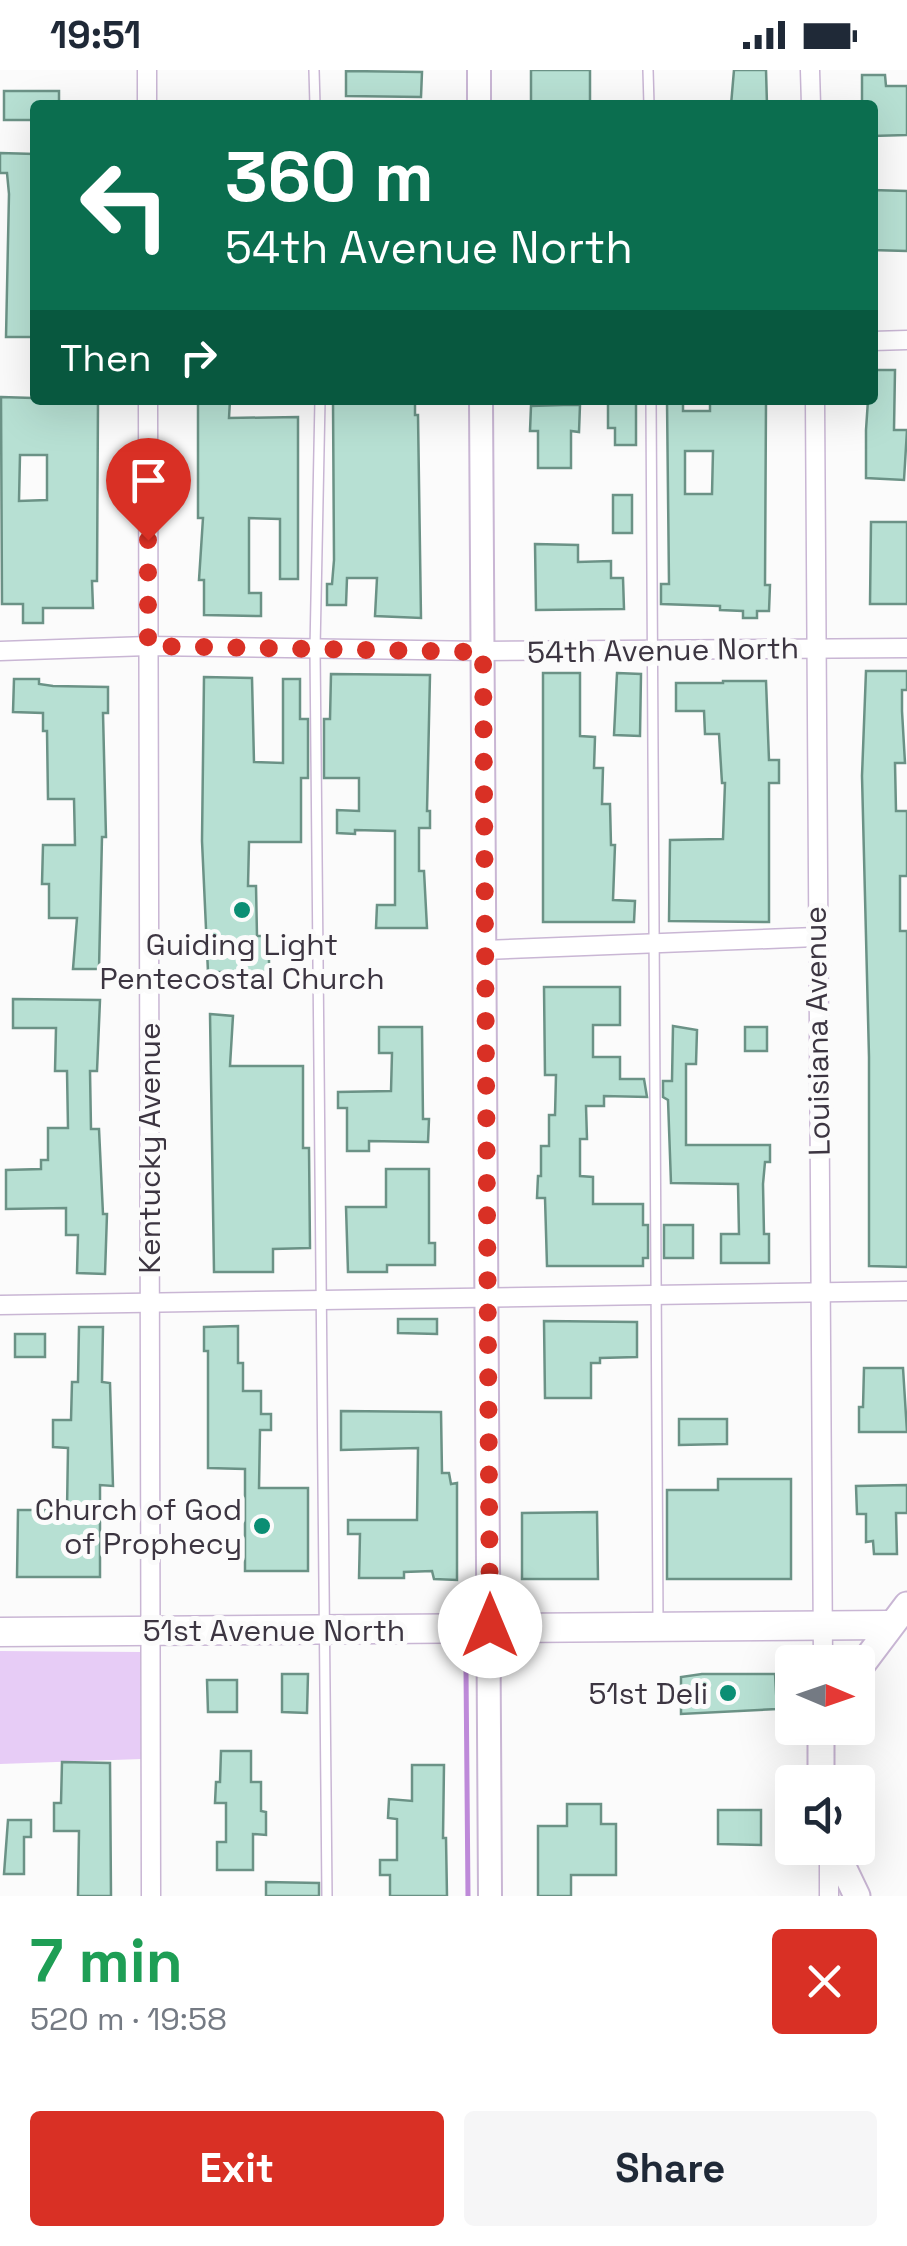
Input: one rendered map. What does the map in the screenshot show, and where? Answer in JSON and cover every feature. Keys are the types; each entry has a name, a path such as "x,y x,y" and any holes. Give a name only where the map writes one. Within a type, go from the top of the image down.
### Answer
{"main road":[{"name":"51st Avenue North","path":"0,1632 824,1625 901,1619"},
{"path":"875,1650 901,1619"},
{"path":"840,1865 857,1896"}],"street":[{"path":"147,70 147,100"},
{"path":"479,70 479,100"},
{"path":"810,70 811,100"},
{"path":"878,340 907,340"},
{"name":"Kentucky Avenue","path":"148,405 151,1896"},
{"path":"482,405 490,1896"},
{"name":"Louisiana Avenue","path":"814,405 823,1645"},
{"name":"54th Avenue North","path":"0,652 148,646 483,652 907,648"},
{"path":"486,950 816,937"},
{"path":"0,1305 907,1291"},
{"path":"829,1896 830,1865"}],"lane":[{"path":"314,70 315,100"},
{"path":"648,70 648,100"},
{"path":"320,405 316,649 327,1896"},
{"path":"651,405 658,1626"}],"shaded area":[{"path":"0,1651 141,1652 141,1759 0,1764"}],"building":[{"path":"531,70 590,70 590,100 531,100"},
{"path":"734,70 766,70 767,100 731,100"},
{"path":"346,71 422,72 421,97 346,96"},
{"path":"862,75 885,75 886,86 907,86 907,135 878,136 878,100 862,100"},
{"path":"4,91 59,91 59,100 30,100 30,120 4,120"},
{"path":"0,153 30,154 30,337 6,337 9,194 7,173 0,173"},
{"path":"878,190 907,191 907,251 878,250"},
{"path":"878,370 895,370 894,430 907,430 904,480 866,478 868,405 878,405"},
{"path":"1,397 30,398 30,405 98,405 97,581 92,581 93,608 43,608 43,623 23,623 23,604 2,604","holes":["20,455 47,455 47,500 19,501"]},
{"path":"198,405 230,405 229,418 298,417 298,579 280,579 280,519 249,518 249,593 261,593 261,616 204,615 204,580 199,580 203,518 198,518"},
{"path":"333,405 415,405 421,618 375,616 377,578 347,578 346,605 327,605 327,584 332,584"},
{"path":"580,405 579,432 571,431 571,468 538,468 538,431 530,431 531,406"},
{"path":"608,405 636,405 636,445 615,445 615,428 608,428"},
{"path":"667,405 683,405 683,411 710,411 710,405 766,405 765,585 770,585 769,611 757,611 757,618 743,618 743,611 720,610 720,606 661,604 661,584 669,584","holes":["685,451 713,451 712,494 685,494"]},
{"path":"613,495 632,495 632,533 613,533"},
{"path":"871,522 907,522 907,604 870,604"},
{"path":"535,544 578,545 578,562 611,561 611,578 623,578 624,609 536,610"},
{"path":"866,671 907,671 907,690 902,690 905,763 895,763 896,811 907,811 907,876 900,876 900,931 907,931 907,1267 869,1266 862,776"},
{"path":"543,673 580,673 580,736 595,737 594,768 603,768 602,804 610,804 611,845 615,845 613,900 635,901 634,922 543,922"},
{"path":"617,673 641,674 640,736 614,735"},
{"path":"331,674 430,675 430,828 419,828 419,871 424,871 427,928 376,928 377,905 395,905 395,831 337,833 337,810 359,811 359,778 324,778 324,719 330,719"},
{"path":"204,677 252,678 254,762 283,763 283,679 300,679 300,719 308,719 308,778 301,778 301,842 249,842 248,886 256,886 257,936 269,936 269,972 208,972 202,841"},
{"path":"14,679 39,679 39,684 53,686 108,687 108,713 103,713 106,837 102,837 99,969 73,969 77,918 49,918 49,884 42,884 43,845 75,845 74,799 48,799 43,713 13,712"},
{"path":"766,681 769,760 779,760 779,783 769,783 769,922 669,921 670,840 723,839 725,783 719,734 705,734 704,711 676,711 676,683"},
{"path":"544,987 620,987 620,1025 593,1025 593,1057 620,1057 620,1079 644,1079 647,1097 604,1096 604,1106 586,1106 587,1139 580,1139 580,1176 593,1177 593,1204 643,1204 643,1225 648,1225 648,1258 643,1258 643,1266 547,1266 545,1198 537,1198 538,1176 541,1146 549,1146 549,1115 555,1115 556,1075 545,1075"},
{"path":"13,999 100,1000 97,1071 90,1071 91,1129 99,1129 103,1214 107,1214 105,1274 77,1273 78,1235 66,1235 66,1208 6,1209 6,1170 41,1169 41,1160 48,1160 48,1128 68,1128 67,1071 55,1071 56,1028 13,1028"},
{"path":"210,1014 233,1016 230,1066 303,1066 303,1148 309,1148 310,1248 273,1249 273,1272 214,1272"},
{"path":"673,1026 697,1030 696,1064 686,1064 686,1145 770,1145 770,1162 765,1162 763,1184 769,1263 721,1263 721,1234 739,1234 738,1184 671,1183 668,1100 663,1097 663,1081 672,1081"},
{"path":"379,1027 422,1027 423,1119 429,1119 428,1142 369,1141 369,1151 347,1151 347,1108 338,1108 338,1092 391,1091 392,1053 379,1053"},
{"path":"745,1027 767,1027 767,1051 745,1051"},
{"path":"386,1169 429,1169 429,1243 435,1243 435,1265 387,1265 387,1272 348,1272 346,1207 386,1207"},
{"path":"664,1225 693,1225 693,1258 664,1258"},
{"path":"398,1319 437,1319 437,1334 398,1333"},
{"path":"544,1321 637,1322 637,1357 600,1358 600,1363 591,1363 591,1398 545,1398"},
{"path":"238,1326 243,1391 261,1391 261,1414 271,1414 271,1430 260,1430 259,1488 308,1488 308,1571 245,1571 245,1469 208,1468 208,1351 204,1351 204,1327"},
{"path":"79,1327 103,1327 102,1382 110,1383 113,1486 100,1485 100,1577 17,1577 18,1510 67,1510 68,1448 53,1447 53,1420 71,1420 72,1382 78,1382"},
{"path":"15,1334 45,1334 45,1357 15,1357"},
{"path":"864,1368 903,1368 907,1432 859,1432"},
{"path":"341,1411 441,1412 442,1473 449,1473 451,1484 457,1483 457,1580 434,1579 432,1571 404,1572 404,1578 359,1578 360,1534 348,1534 348,1520 417,1520 418,1448 341,1450"},
{"path":"679,1419 727,1419 727,1444 679,1445"},
{"path":"718,1479 791,1479 791,1579 667,1579 667,1490 718,1490"},
{"path":"907,1485 907,1513 896,1513 897,1554 874,1554 873,1541 866,1542 866,1514 857,1514 856,1486"},
{"path":"597,1512 598,1579 522,1579 522,1513"},
{"path":"282,1674 308,1674 307,1713 282,1712"},
{"name":"51st Deli","path":"775,1674 775,1709 681,1714 681,1677"},
{"path":"207,1680 237,1680 237,1712 208,1712"},
{"path":"221,1751 251,1751 251,1782 261,1782 266,1835 253,1834 253,1870 217,1870 217,1842 226,1842 226,1803 215,1803"},
{"path":"62,1762 110,1763 111,1896 78,1896 79,1831 54,1831 54,1803 61,1803"},
{"path":"412,1765 444,1765 447,1896 390,1896 390,1875 380,1875 380,1860 397,1860 397,1819 388,1818 389,1799 412,1801"},
{"path":"567,1804 601,1804 601,1824 616,1824 616,1875 571,1875 571,1896 538,1896 538,1826 567,1826"},
{"path":"718,1810 761,1810 761,1845 718,1844"},
{"path":"8,1820 31,1820 31,1837 24,1837 24,1874 4,1874"},
{"path":"266,1882 319,1883 319,1896 266,1896"}],"waterway":[{"path":"466,1670 468,1896"}],"place":[{"name":"Guiding Light Pentecostal Church","path":"242,910"},
{"name":"Church of God of Prophecy","path":"262,1526"},
{"name":"51st Deli","path":"728,1693"}],"route":[{"path":"148,540 148,646 483,652 490,1626"}]}
